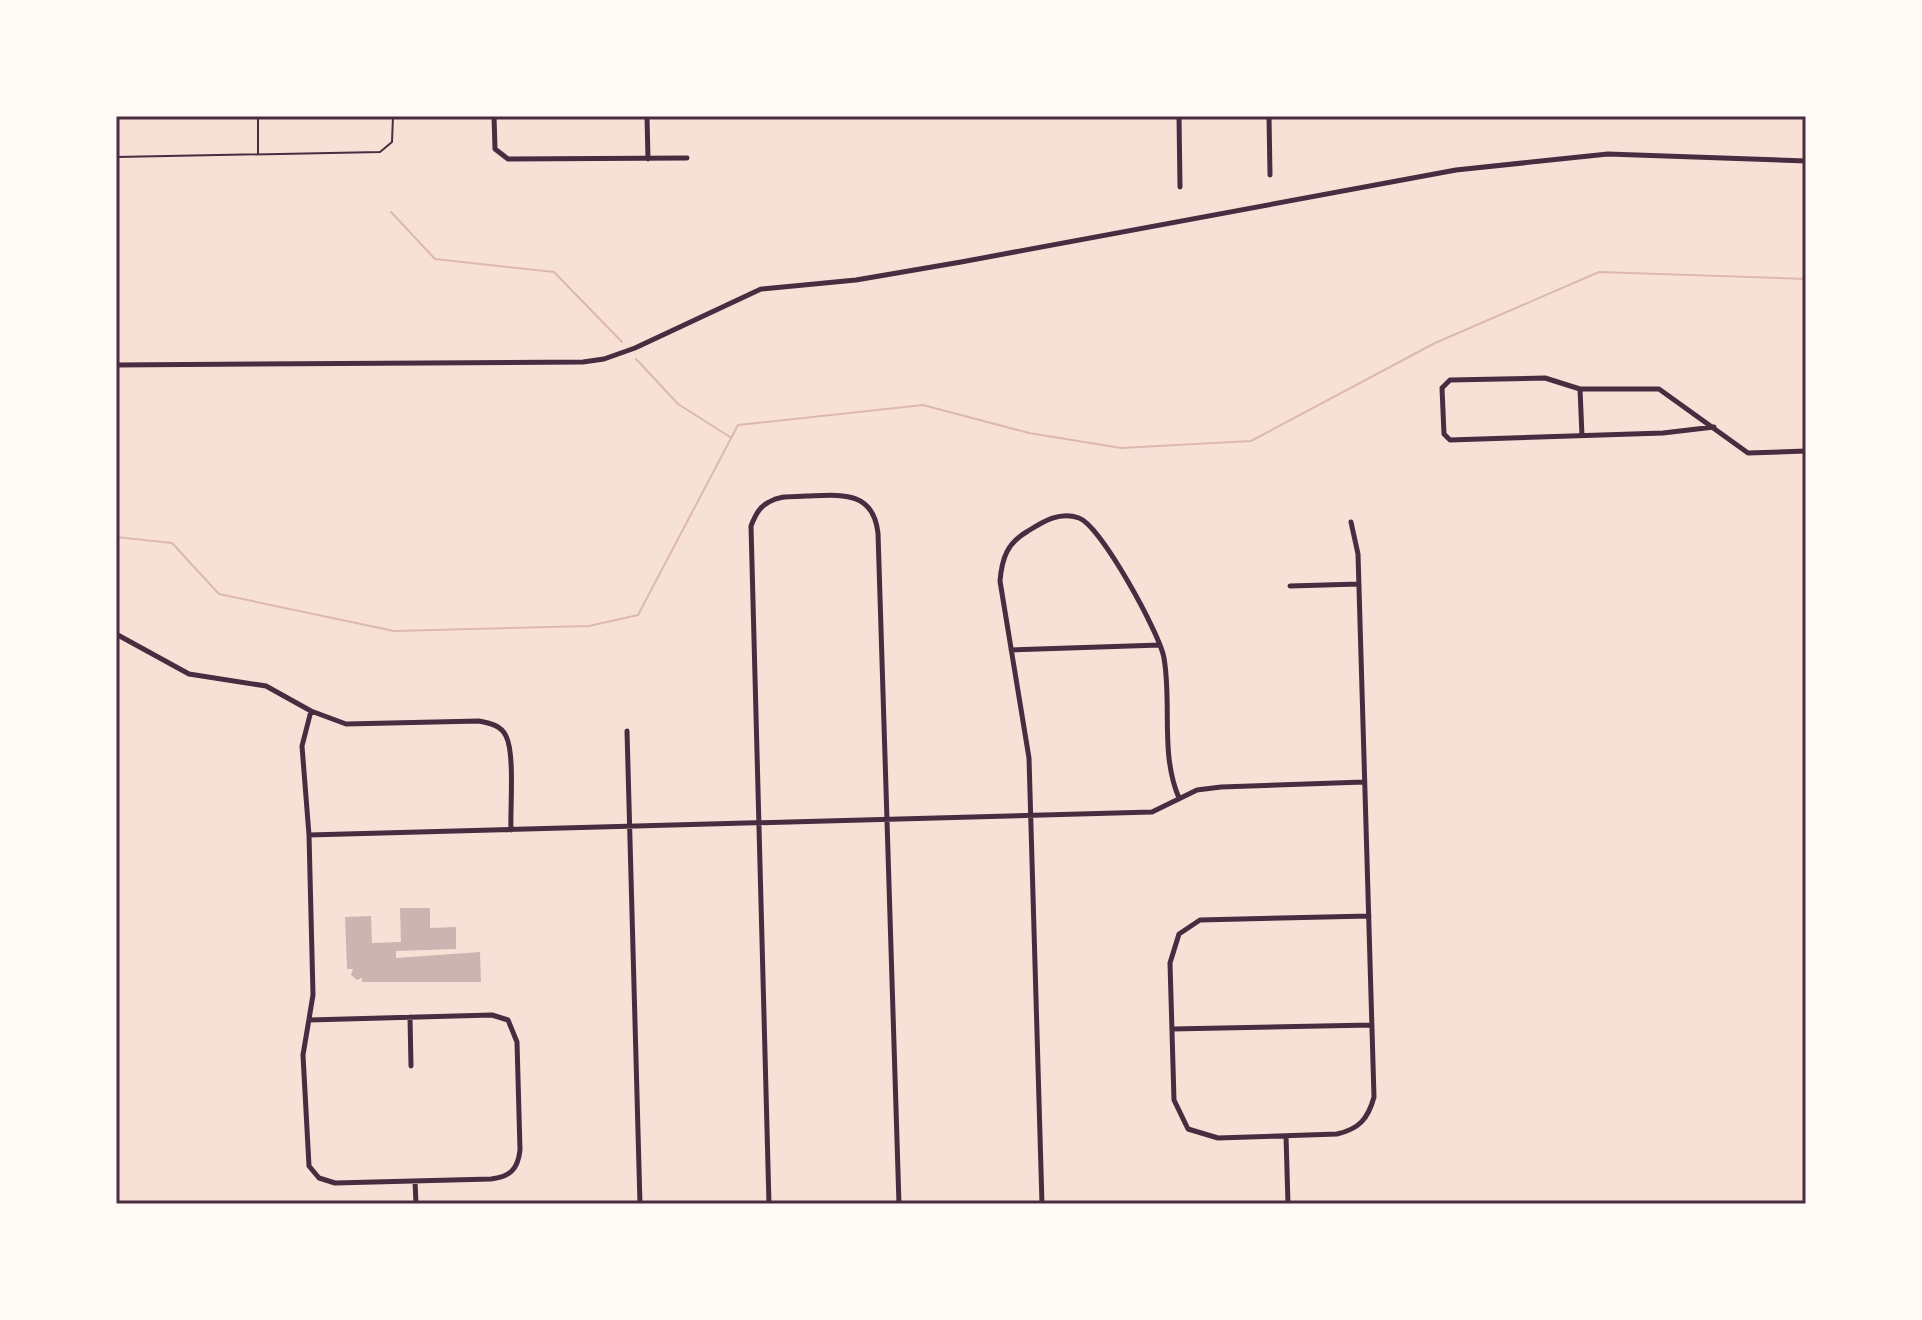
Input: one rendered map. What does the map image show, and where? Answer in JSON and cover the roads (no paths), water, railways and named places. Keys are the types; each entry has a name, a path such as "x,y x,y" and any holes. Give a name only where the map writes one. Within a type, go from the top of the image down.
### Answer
{"street":[{"path":"494,116 495,149 499,155 517,159 687,158"},
{"path":"647,116 648,159"},
{"path":"1179,116 1180,187"},
{"path":"1269,116 1270,175"},
{"path":"116,365 583,362 604,359 635,348 761,289 856,280 946,265 1456,170 1608,154 1806,161"},
{"path":"1714,427 1582,436 1450,440 1444,434 1442,388 1450,380 1545,378 1580,389 1659,389 1714,427 1748,453 1806,451"},
{"path":"1580,389 1582,436"},
{"path":"769,1204 751,526 759,509 767,502 776,498 813,496 853,497 869,507 877,523 899,1204"},
{"path":"1042,1204 1027,738 1000,581 1002,561 1009,546 1020,535 1055,517 1076,517 1094,527 1146,613 1166,667 1169,771 1179,798"},
{"path":"1351,522 1358,554 1364,782 1369,916 1374,1097 1369,1113 1351,1131 1218,1138 1188,1129 1175,1108 1171,951 1187,927 1200,920 1369,916"},
{"path":"1290,586 1359,584"},
{"path":"116,634 189,674 266,686 311,711 346,724 479,721 500,729 506,736 509,750 511,830"},
{"path":"1011,650 1160,645"},
{"path":"309,1020 492,1015 508,1020 517,1042 520,1150 516,1168 503,1178 491,1179 335,1183 325,1182 313,1174 307,1154 304,1069 309,1020 313,995 309,835 302,756 304,729 311,711"},
{"path":"627,731 640,1204"},
{"path":"309,835 1152,812 1179,798 1221,787 1364,782"},
{"path":"410,1017 411,1066"},
{"path":"1172,1029 1372,1025"},
{"path":"1286,1136 1288,1204"},
{"path":"415,1181 416,1204"}],"lane":[{"path":"258,116 258,155"},
{"path":"116,157 386,150 392,142 393,116"}],"waterway":[{"path":"391,212 435,259 554,272 622,342"},
{"path":"116,537 172,543 219,594 394,631 589,626 638,615 738,425 923,405 1029,433 1121,448 1251,441 1435,343 1599,272 1806,279"},
{"path":"636,359 678,404 730,437"}]}
